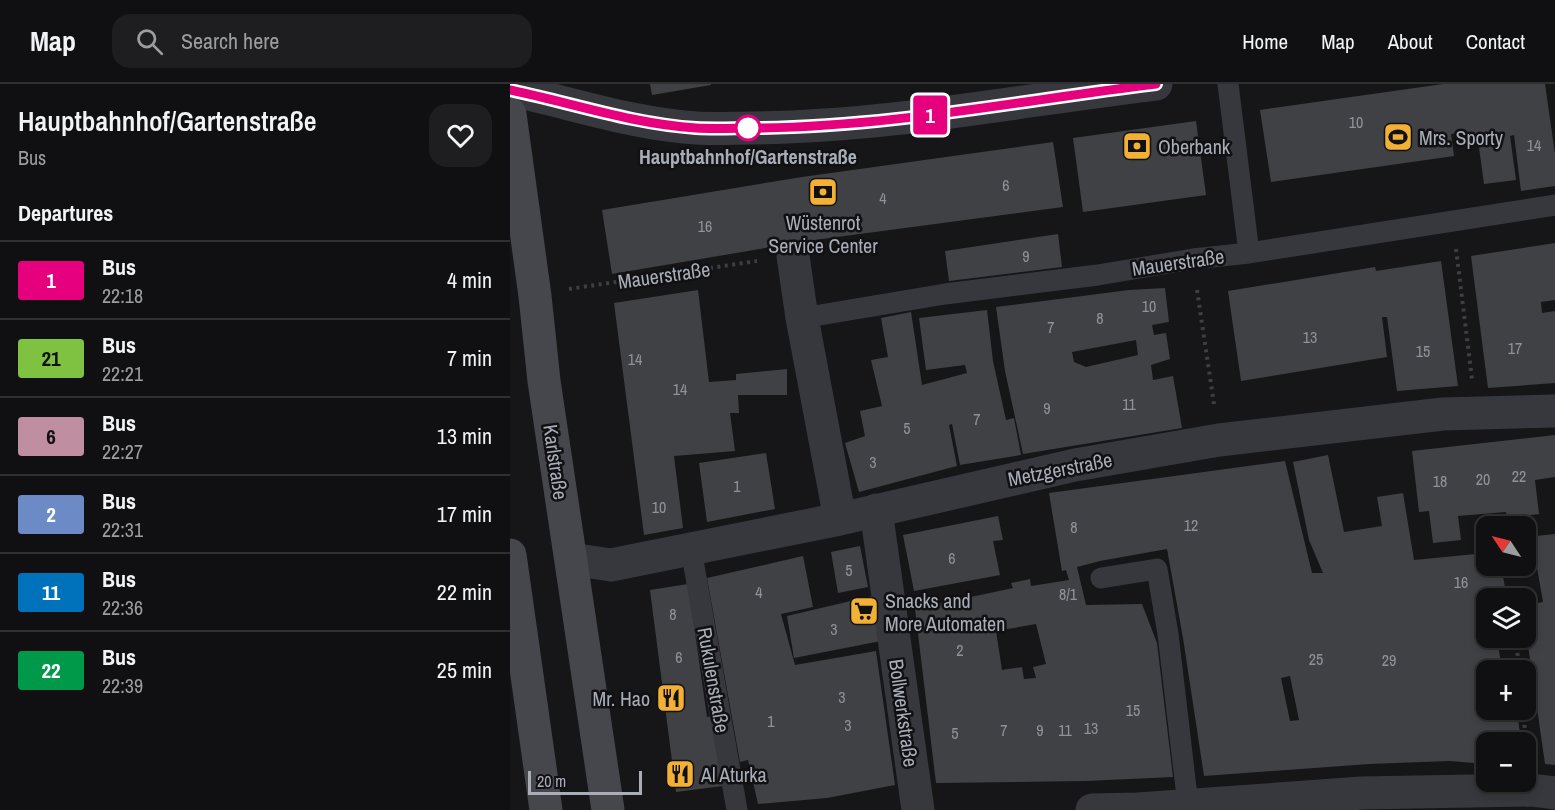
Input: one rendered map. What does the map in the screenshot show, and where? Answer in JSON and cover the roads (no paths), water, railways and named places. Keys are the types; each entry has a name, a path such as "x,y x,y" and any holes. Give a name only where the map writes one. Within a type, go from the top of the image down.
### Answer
{"main road":[{"name":"Karlstraße","path":"510,114 519,250 535,296 544,381 608,810"},
{"path":"510,555 546,810"}],"street":[{"path":"510,90 643,122 697,128 788,128 919,117 1156,84"},
{"path":"793,256 802,318 840,519"},
{"name":"Metzgerstraße","path":"571,559 611,565 840,519 1075,465 1219,440 1443,414 1555,411"},
{"name":"Bollwerkstraße","path":"876,510 918,810"},
{"path":"1092,810 1138,809 1362,793 1543,791"}],"lane":[{"path":"1228,84 1249,253"},
{"name":"Mauerstraße","path":"802,318 945,294 1249,253 1555,205"},
{"name":"Rukulenstraße","path":"691,549 737,810"},
{"path":"1101,578 1157,569 1168,634 1188,805"}],"place":[{"name":"Hauptbahnhof/Gartenstraße","path":"748,128"},
{"name":"Mrs. Sporty","path":"1398,137"},
{"name":"Oberbank","path":"1137,146"},
{"name":"Wüstenrot Service Center","path":"823,192"},
{"name":"Snacks and More Automaten","path":"864,611"},
{"name":"Mr. Hao","path":"671,698"},
{"name":"Al Aturka","path":"680,774"}]}
